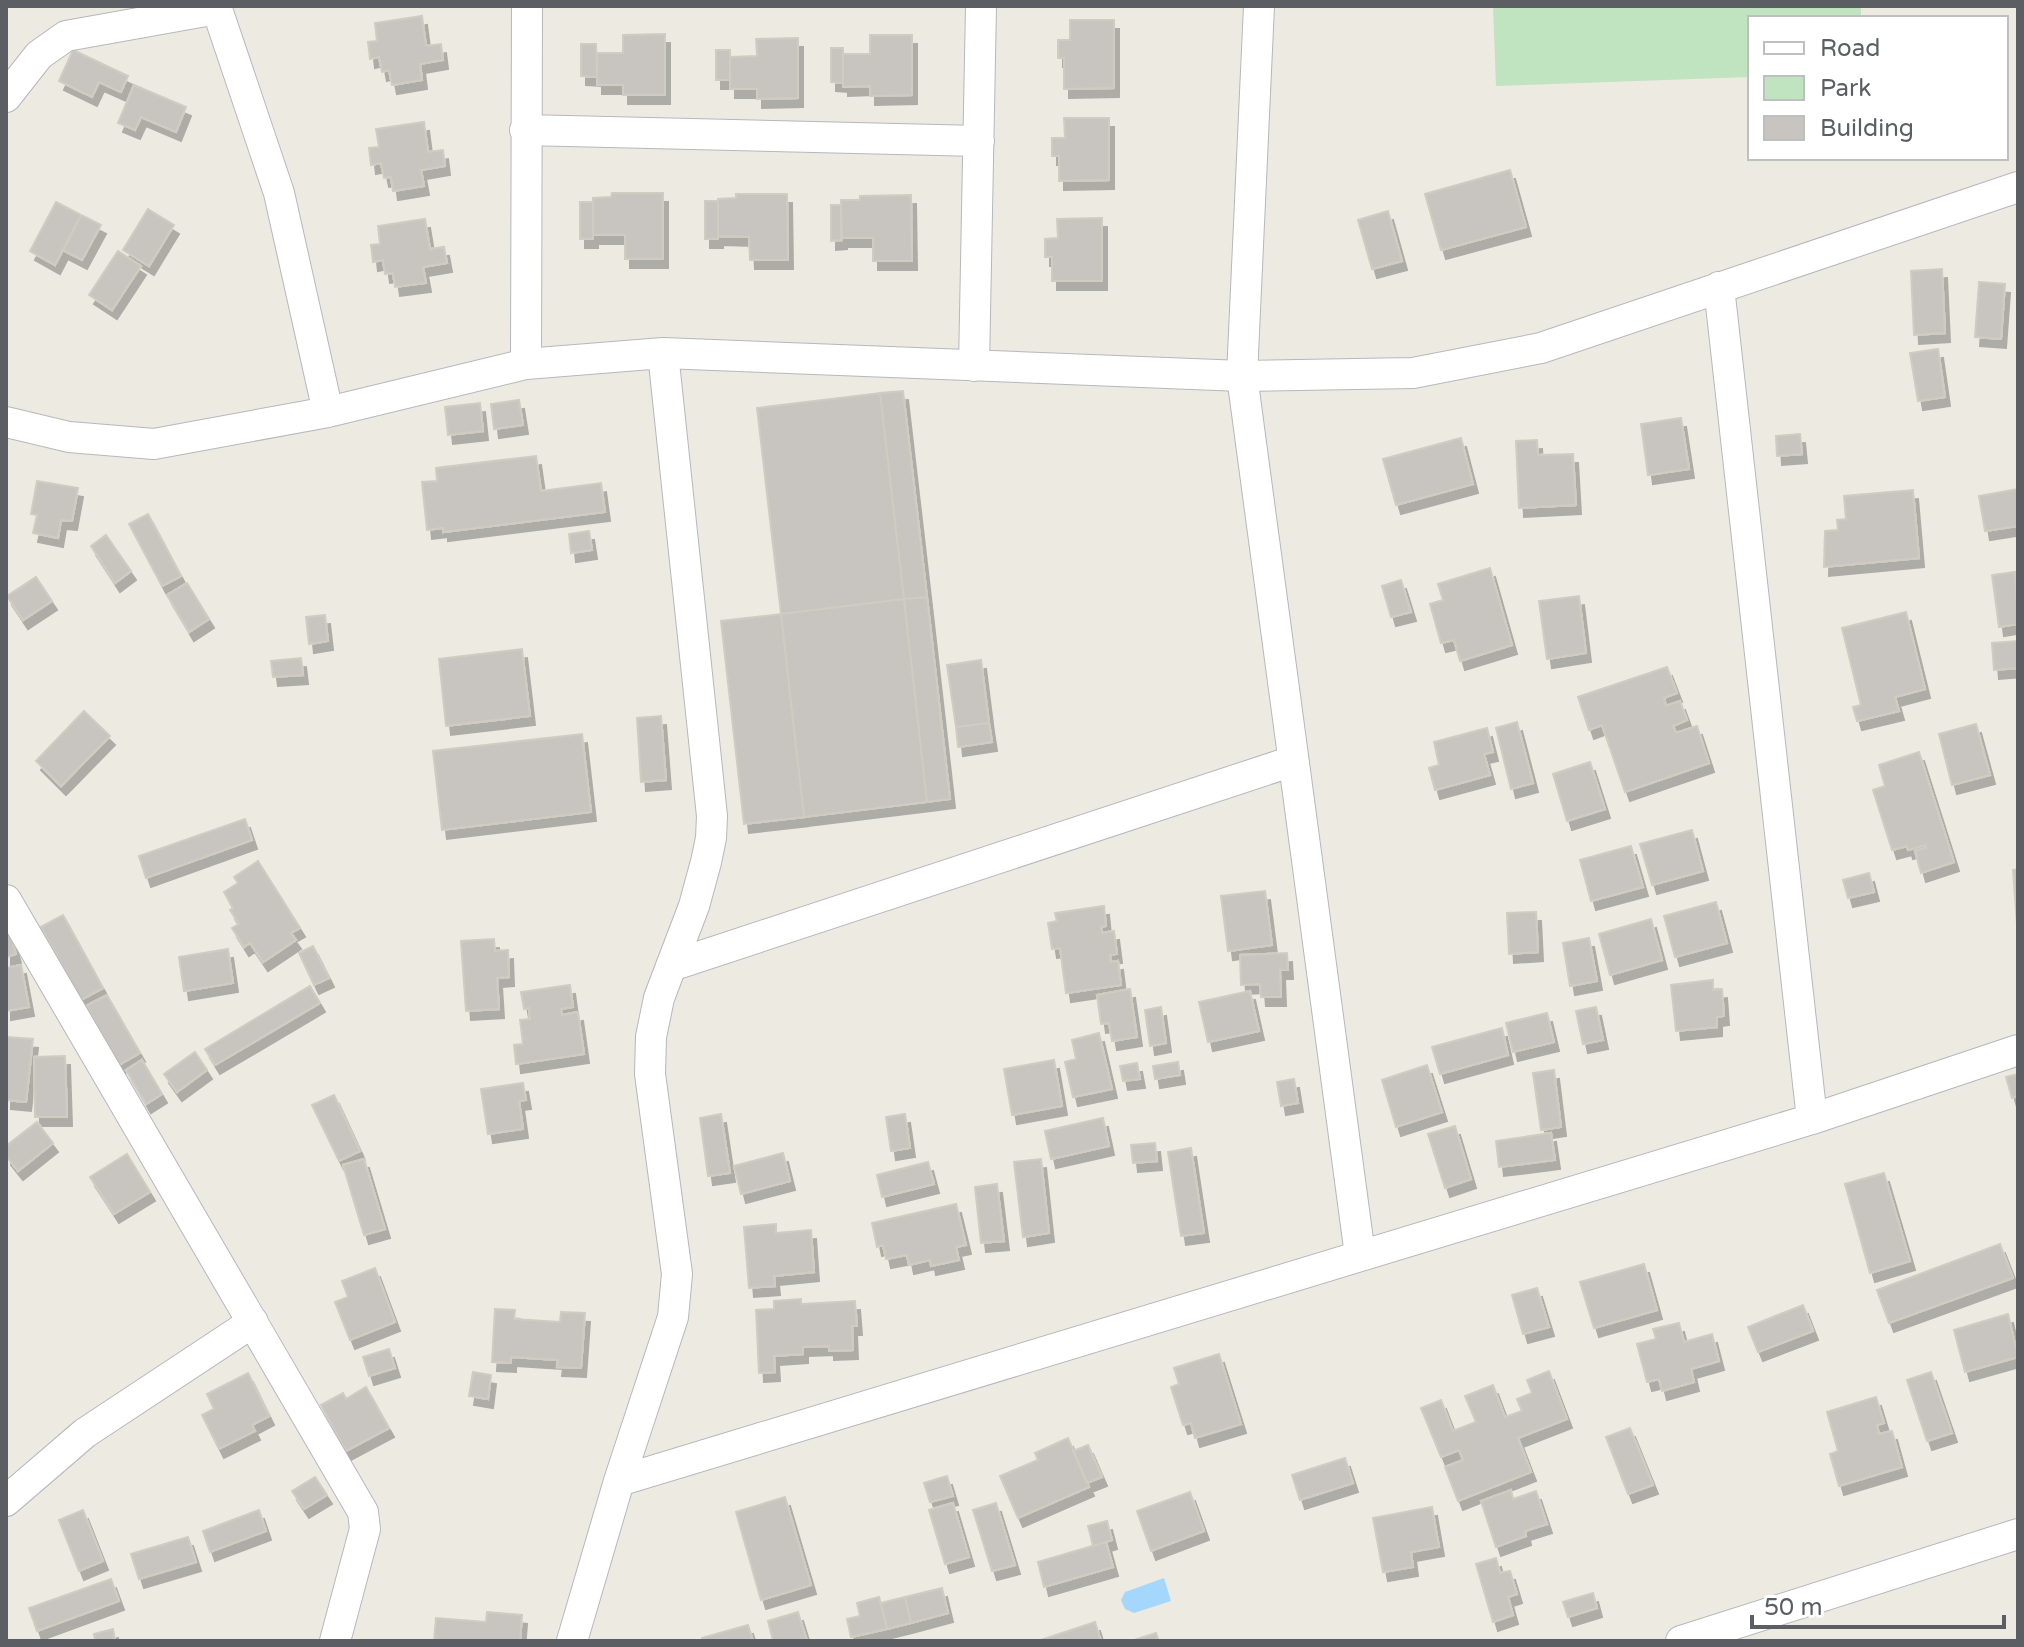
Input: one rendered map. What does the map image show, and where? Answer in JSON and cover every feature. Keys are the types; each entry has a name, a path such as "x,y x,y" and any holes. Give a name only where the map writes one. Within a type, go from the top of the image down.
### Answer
{"street":[{"path":"526,364 527,6"},
{"path":"974,366 981,6"},
{"path":"1259,6 1242,376 1360,1255"},
{"path":"6,97 39,55 66,36 216,7 279,193 328,412"},
{"path":"525,130 979,141"},
{"path":"6,422 69,437 154,444 328,412 526,364 663,353 1242,376 1413,373 1541,348 2018,187"},
{"path":"1719,287 1812,1119"},
{"path":"572,1641 619,1481 673,1317 676,1261 650,1074 651,1037 656,1011 694,906 711,838 712,816 663,353"},
{"path":"671,966 1293,761"},
{"path":"6,900 363,1512 365,1529 335,1641"},
{"path":"619,1481 1812,1119 2018,1050"},
{"path":"6,1501 85,1433 253,1322"},
{"path":"1681,1641 2018,1534"}],"green space":[{"path":"1493,6 1861,6 1861,16 1748,16 1748,77 1496,86"}],"water":[{"path":"1164,1578 1171,1601 1134,1613 1125,1609 1121,1600 1125,1592"}],"building":[{"path":"422,16 426,46 441,44 443,60 420,64 422,80 392,85 389,70 382,72 379,57 370,59 368,42 377,41 375,23"},
{"path":"1070,20 1114,20 1114,88 1064,89 1064,58 1058,58 1058,40 1070,40"},
{"path":"665,34 665,95 623,95 623,85 597,85 597,53 623,53 623,35"},
{"path":"870,35 912,35 912,95 870,96 870,86 843,87 843,54 870,54"},
{"path":"798,38 798,98 757,99 757,89 730,89 730,57 757,56 756,39"},
{"path":"581,44 596,44 597,77 581,76"},
{"path":"831,48 843,48 843,83 831,82"},
{"path":"73,50 128,76 121,92 99,82 92,97 59,81"},
{"path":"716,50 730,50 730,80 716,80"},
{"path":"134,85 186,107 176,132 141,117 135,130 118,123"},
{"path":"1064,118 1109,118 1109,180 1059,181 1059,156 1052,156 1052,138 1065,138"},
{"path":"424,122 428,152 443,150 445,166 421,170 424,186 393,191 391,177 384,178 381,163 371,165 369,148 379,147 376,129"},
{"path":"1510,170 1526,227 1441,250 1425,194"},
{"path":"612,193 663,193 663,259 625,259 625,235 593,235 593,198 611,197"},
{"path":"736,194 787,194 788,260 750,260 749,237 718,236 718,199 736,198"},
{"path":"911,195 912,261 873,261 873,238 841,238 841,200 860,200 860,196"},
{"path":"705,201 718,201 718,239 705,239"},
{"path":"56,202 81,215 55,265 30,251"},
{"path":"580,202 593,202 593,239 580,239"},
{"path":"831,205 841,205 842,240 831,241"},
{"path":"148,209 174,225 149,266 123,250"},
{"path":"1388,211 1402,261 1372,269 1358,220"},
{"path":"81,215 101,225 82,260 63,250"},
{"path":"1102,218 1102,281 1052,281 1052,257 1045,257 1045,239 1058,238 1057,219"},
{"path":"425,219 430,249 444,247 447,263 423,267 426,283 395,287 393,273 385,274 383,260 373,262 371,245 380,244 378,226"},
{"path":"118,251 141,266 112,310 89,295"},
{"path":"1942,269 1945,333 1914,335 1911,271"},
{"path":"1979,282 2005,284 2001,339 1975,337"},
{"path":"1938,349 1945,397 1918,401 1910,353"},
{"path":"903,391 927,597 904,599 880,393"},
{"path":"880,393 904,599 781,614 757,408"},
{"path":"519,400 523,425 494,429 491,404"},
{"path":"480,403 483,431 448,435 445,407"},
{"path":"1681,418 1689,469 1648,475 1641,424"},
{"path":"1800,434 1802,454 1777,456 1776,436"},
{"path":"1461,438 1473,484 1396,505 1383,459"},
{"path":"1537,440 1538,455 1573,454 1576,505 1519,508 1516,441"},
{"path":"536,456 541,491 601,483 605,512 443,532 443,528 427,530 422,482 437,481 436,468"},
{"path":"37,481 78,488 72,521 61,520 58,538 33,533 37,515 31,514"},
{"path":"2018,489 2018,526 1985,531 1979,496"},
{"path":"1913,490 1919,558 1824,567 1825,531 1838,530 1837,520 1846,519 1844,496"},
{"path":"148,514 181,576 162,586 129,524"},
{"path":"589,531 592,550 571,553 569,534"},
{"path":"106,535 131,571 115,583 91,546"},
{"path":"1490,568 1512,645 1460,661 1454,640 1441,643 1430,604 1443,600 1438,584"},
{"path":"2015,572 2018,624 1999,627 1992,575"},
{"path":"36,577 52,601 23,620 7,596"},
{"path":"1401,580 1411,612 1391,617 1382,586"},
{"path":"187,583 209,619 189,632 167,595"},
{"path":"1579,596 1586,653 1547,659 1539,601"},
{"path":"927,597 950,799 927,802 904,599"},
{"path":"904,599 927,802 804,817 781,614"},
{"path":"1906,612 1925,689 1895,697 1899,711 1857,721 1853,707 1861,705 1842,628"},
{"path":"781,614 804,817 744,824 721,621"},
{"path":"325,615 328,641 309,644 306,617"},
{"path":"2018,641 2018,668 1994,670 1992,643"},
{"path":"522,649 530,716 446,726 439,659"},
{"path":"301,658 303,675 273,677 271,661"},
{"path":"981,660 989,723 956,727 947,665"},
{"path":"1667,667 1677,693 1664,698 1666,706 1680,701 1687,720 1673,726 1676,733 1697,726 1709,763 1625,792 1602,725 1589,730 1578,697"},
{"path":"84,711 110,736 61,786 36,761"},
{"path":"661,716 666,780 641,782 637,718"},
{"path":"1517,722 1533,783 1511,789 1496,728"},
{"path":"989,723 992,742 958,747 956,727"},
{"path":"1976,724 1990,775 1952,785 1939,734"},
{"path":"1487,728 1493,752 1484,754 1490,775 1435,790 1429,768 1439,765 1434,742"},
{"path":"582,734 591,812 442,830 433,751"},
{"path":"1919,752 1954,862 1921,873 1915,851 1926,848 1925,845 1892,850 1873,790 1885,786 1879,765"},
{"path":"1590,762 1605,809 1567,821 1553,774"},
{"path":"245,819 252,840 146,878 139,856"},
{"path":"1692,830 1703,871 1652,885 1640,844"},
{"path":"1631,846 1643,887 1591,901 1580,860"},
{"path":"258,861 300,928 291,933 296,940 263,962 250,943 244,947 232,928 239,924 224,892 238,883 234,877"},
{"path":"2018,869 2018,924 2017,924 2013,870"},
{"path":"1869,873 1874,892 1848,898 1843,880"},
{"path":"1265,891 1272,945 1228,951 1221,896"},
{"path":"1716,902 1727,943 1675,957 1664,916"},
{"path":"1104,906 1106,926 1101,927 1102,933 1114,931 1117,954 1110,955 1111,962 1118,961 1121,985 1066,993 1060,948 1052,949 1048,923 1057,921 1055,913"},
{"path":"1536,912 1538,952 1509,954 1507,913"},
{"path":"63,915 103,988 81,1000 41,927"},
{"path":"1651,919 1662,960 1610,975 1599,934"},
{"path":"6,921 16,954 6,957"},
{"path":"1589,938 1597,981 1570,986 1563,943"},
{"path":"494,939 495,951 508,950 509,977 497,978 499,1009 466,1011 461,941"},
{"path":"313,946 329,978 314,985 299,953"},
{"path":"228,949 233,983 184,991 179,957"},
{"path":"1287,953 1288,970 1280,970 1281,997 1261,997 1260,984 1241,985 1240,955"},
{"path":"21,965 29,1007 6,1011 6,968"},
{"path":"1713,980 1713,990 1722,989 1724,1016 1717,1017 1717,1027 1676,1031 1671,985"},
{"path":"570,985 573,1007 561,1009 562,1015 578,1012 584,1054 516,1064 514,1045 523,1044 520,1020 530,1019 529,1008 524,1009 521,992"},
{"path":"310,986 320,1003 215,1065 205,1049"},
{"path":"1130,989 1137,1037 1112,1041 1109,1023 1101,1024 1097,995"},
{"path":"1250,991 1259,1031 1208,1042 1199,1002"},
{"path":"107,995 140,1053 119,1065 86,1006"},
{"path":"1161,1007 1166,1043 1150,1046 1145,1010"},
{"path":"1596,1007 1603,1040 1583,1044 1576,1011"},
{"path":"1547,1013 1554,1042 1513,1052 1506,1023"},
{"path":"1502,1028 1508,1055 1440,1074 1432,1047"},
{"path":"1099,1033 1112,1089 1073,1097 1065,1062 1076,1059 1072,1040"},
{"path":"7,1037 33,1039 26,1102 6,1100"},
{"path":"195,1052 207,1070 177,1092 164,1074"},
{"path":"65,1056 67,1117 35,1117 34,1057"},
{"path":"142,1060 162,1094 146,1104 126,1070"},
{"path":"1054,1060 1062,1106 1012,1115 1004,1069"},
{"path":"1178,1062 1180,1075 1155,1079 1153,1066"},
{"path":"1137,1063 1140,1079 1123,1081 1120,1066"},
{"path":"1427,1065 1442,1112 1396,1127 1382,1080"},
{"path":"1554,1070 1561,1127 1541,1130 1533,1073"},
{"path":"2018,1074 2018,1096 2012,1098 2006,1077"},
{"path":"1294,1079 1298,1103 1281,1106 1277,1082"},
{"path":"523,1083 526,1100 519,1101 523,1129 488,1134 481,1089"},
{"path":"334,1095 360,1151 339,1161 312,1105"},
{"path":"721,1114 730,1173 708,1176 700,1118"},
{"path":"905,1114 910,1148 891,1151 886,1117"},
{"path":"1103,1118 1109,1146 1051,1159 1045,1131"},
{"path":"37,1122 53,1143 18,1171 6,1156 6,1146"},
{"path":"1455,1126 1471,1179 1445,1188 1428,1134"},
{"path":"1551,1133 1555,1160 1499,1167 1496,1141"},
{"path":"1155,1143 1157,1161 1133,1163 1131,1145"},
{"path":"1191,1148 1204,1233 1181,1236 1168,1152"},
{"path":"783,1153 790,1181 741,1194 734,1166"},
{"path":"127,1154 150,1192 114,1214 90,1177"},
{"path":"364,1159 385,1229 364,1235 343,1165"},
{"path":"1041,1159 1049,1233 1023,1237 1014,1162"},
{"path":"928,1162 934,1184 882,1197 877,1175"},
{"path":"1884,1173 1910,1261 1870,1273 1845,1184"},
{"path":"997,1184 1004,1241 981,1243 975,1187"},
{"path":"956,1204 966,1245 956,1247 959,1260 931,1266 930,1260 909,1265 907,1255 886,1259 883,1245 877,1247 872,1223"},
{"path":"776,1224 776,1233 811,1230 814,1272 774,1276 775,1286 749,1288 744,1227"},
{"path":"2000,1244 2013,1278 1889,1323 1877,1290"},
{"path":"1644,1264 1657,1310 1594,1328 1580,1282"},
{"path":"375,1268 395,1322 350,1340 335,1302 348,1297 342,1281"},
{"path":"1537,1288 1549,1327 1523,1334 1512,1295"},
{"path":"801,1299 801,1304 855,1301 857,1326 852,1326 853,1350 829,1351 829,1346 803,1347 803,1354 774,1356 775,1372 759,1373 756,1310 774,1309 774,1301"},
{"path":"1803,1305 1813,1331 1758,1352 1748,1327"},
{"path":"495,1309 515,1310 514,1319 560,1322 561,1312 585,1313 581,1368 557,1367 558,1360 511,1357 511,1363 492,1362"},
{"path":"2008,1314 2018,1357 1965,1372 1954,1330"},
{"path":"1679,1323 1684,1342 1712,1334 1719,1361 1691,1369 1694,1382 1662,1391 1659,1379 1647,1382 1637,1344 1656,1339 1653,1329"},
{"path":"389,1349 395,1368 369,1376 363,1357"},
{"path":"1219,1354 1241,1424 1195,1438 1191,1423 1183,1425 1171,1387 1179,1384 1174,1368"},
{"path":"1549,1371 1567,1419 1518,1438 1531,1472 1458,1501 1445,1467 1463,1460 1459,1450 1441,1457 1421,1408 1441,1400 1453,1431 1476,1422 1465,1396 1493,1385 1505,1417 1522,1411 1517,1399 1532,1393 1527,1380"},
{"path":"473,1372 491,1375 488,1399 469,1396"},
{"path":"1931,1372 1952,1433 1927,1441 1907,1380"},
{"path":"248,1373 269,1416 252,1425 255,1431 219,1449 202,1415 214,1409 207,1394"},
{"path":"366,1387 389,1428 346,1451 321,1405 343,1393 346,1399"},
{"path":"1876,1397 1884,1423 1877,1425 1879,1434 1892,1431 1902,1467 1839,1486 1830,1454 1838,1451 1827,1412"},
{"path":"1630,1428 1653,1485 1628,1494 1606,1437"},
{"path":"1068,1438 1089,1487 1018,1518 1000,1476 1038,1460 1035,1453"},
{"path":"1088,1445 1102,1477 1087,1483 1073,1451"},
{"path":"1345,1458 1353,1483 1300,1500 1292,1475"},
{"path":"947,1476 953,1496 930,1502 924,1483"},
{"path":"315,1477 327,1495 304,1509 292,1491"},
{"path":"1511,1490 1513,1499 1536,1491 1547,1524 1525,1531 1526,1536 1496,1547 1481,1501"},
{"path":"1190,1492 1204,1531 1151,1551 1137,1511"},
{"path":"785,1497 811,1585 761,1600 736,1512"},
{"path":"953,1503 969,1557 945,1564 929,1510"},
{"path":"996,1503 1015,1565 992,1571 973,1510"},
{"path":"1432,1507 1439,1547 1411,1552 1413,1567 1383,1572 1373,1518"},
{"path":"83,1510 103,1561 79,1571 59,1520"},
{"path":"259,1510 266,1531 210,1552 203,1531"},
{"path":"1107,1521 1112,1540 1093,1546 1088,1526"},
{"path":"188,1537 196,1562 139,1579 131,1554"},
{"path":"1106,1542 1113,1567 1044,1587 1038,1562"},
{"path":"1496,1558 1500,1573 1510,1571 1517,1594 1508,1597 1513,1615 1493,1622 1476,1564"},
{"path":"111,1579 119,1601 37,1631 29,1608"},
{"path":"942,1588 948,1613 911,1623 905,1597"},
{"path":"1593,1593 1597,1608 1568,1617 1563,1602"},
{"path":"879,1597 887,1629 851,1637 847,1619 860,1616 857,1603"},
{"path":"905,1597 911,1623 887,1629 881,1603"},
{"path":"487,1612 522,1615 520,1641 434,1641 436,1618 486,1622"},
{"path":"798,1612 807,1641 773,1641 768,1621"},
{"path":"1095,1622 1101,1641 1038,1641"},
{"path":"748,1625 753,1641 703,1641 702,1638"},
{"path":"113,1629 115,1641 95,1641 94,1634"},
{"path":"1156,1633 1159,1641 1131,1641"}]}
